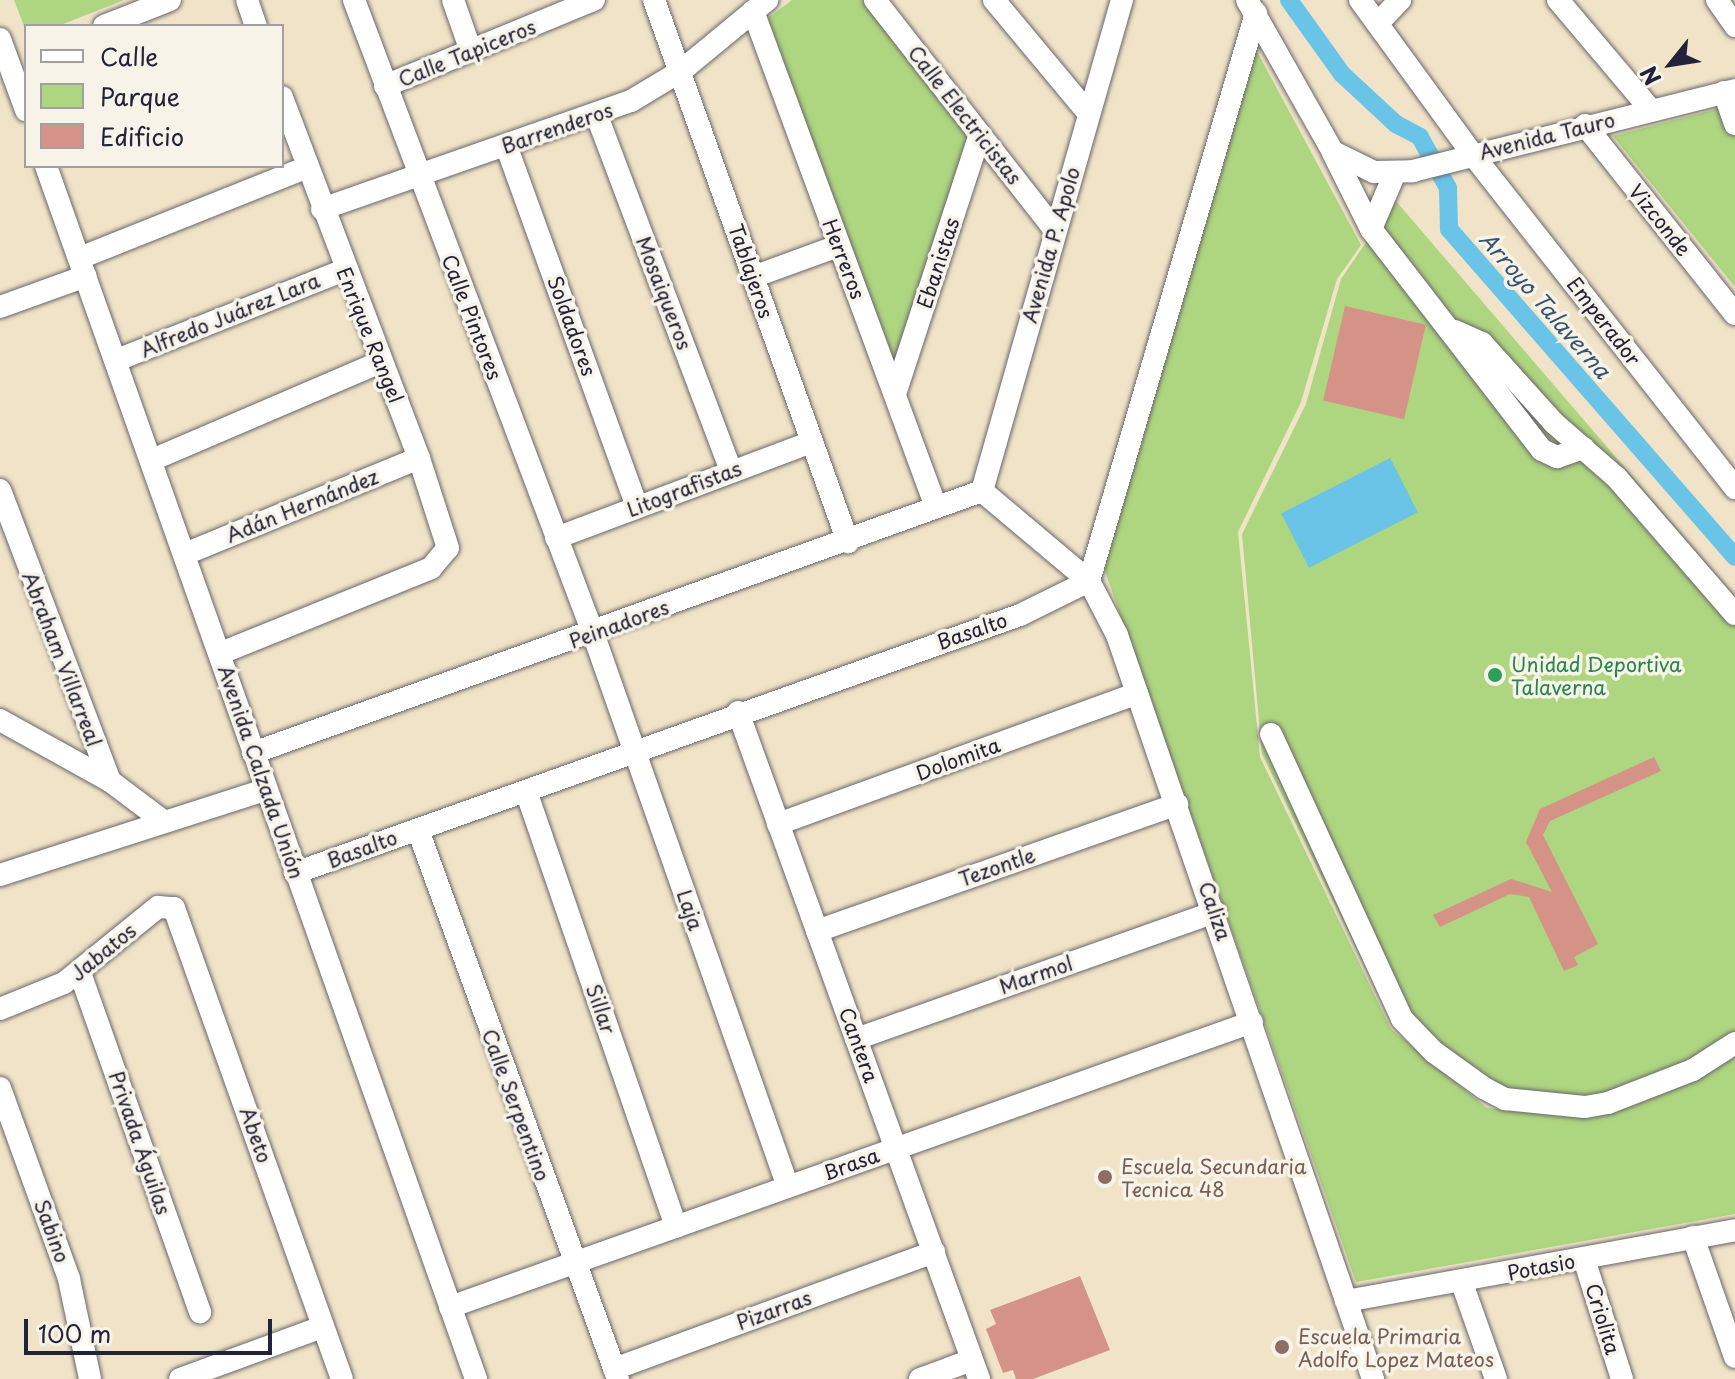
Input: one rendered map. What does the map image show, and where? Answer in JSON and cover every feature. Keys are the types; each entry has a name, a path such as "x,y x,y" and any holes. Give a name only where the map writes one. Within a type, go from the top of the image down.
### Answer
{"street":[{"path":"109,24 170,0"},
{"path":"247,0 255,24"},
{"name":"Calle Pintores","path":"354,0 593,633"},
{"path":"453,0 471,51"},
{"name":"Calle Tapiceros","path":"385,86 471,51 557,7 594,0"},
{"name":"Tablajeros","path":"654,0 848,542"},
{"name":"Calle Electricistas","path":"875,0 1055,230"},
{"path":"994,0 1089,114"},
{"name":"Emperador","path":"1360,0 1459,144 1735,488"},
{"path":"1378,23 1400,0"},
{"path":"1558,0 1651,110"},
{"path":"1717,0 1735,26"},
{"name":"Avenida P. Apolo","path":"982,491 1119,2"},
{"name":"Barrenderos","path":"322,209 597,116 681,71 760,5"},
{"name":"Herreros","path":"760,5 838,246 896,391 936,507"},
{"path":"1252,7 1333,152 1371,229 1453,330 1542,450 1557,457 1583,448 1653,516 1735,614"},
{"path":"1089,581 1252,7"},
{"path":"0,39 18,60 24,98"},
{"path":"1730,91 1735,124"},
{"name":"Avenida Tauro","path":"1333,152 1359,168 1402,172 1459,144 1585,125 1730,91"},
{"name":"Enrique Rangel","path":"221,653 431,568 443,558 447,536 344,270 284,103"},
{"name":"Mosaiqueros","path":"597,116 731,471"},
{"name":"Vizconde","path":"1585,125 1735,314"},
{"name":"Ebanistas","path":"896,391 980,134"},
{"name":"Soldadores","path":"506,145 637,506"},
{"path":"0,307 307,167"},
{"name":"Avenida Calzada Unión","path":"47,168 476,1379"},
{"path":"1371,229 1402,172"},
{"path":"753,277 838,246"},
{"name":"Alfredo Juárez Lara","path":"117,360 344,270"},
{"path":"152,460 381,362"},
{"name":"Litografistas","path":"556,538 812,442"},
{"name":"Adán Hernández","path":"185,554 419,458"},
{"name":"Abraham Villarreal","path":"0,490 9,542 110,781"},
{"name":"Caliza","path":"982,491 1089,581 1117,635 1215,912 1373,1379"},
{"name":"Peinadores","path":"253,753 848,542 982,491"},
{"name":"Basalto","path":"295,873 635,752 738,712 1020,615 1089,581"},
{"name":"Laja","path":"593,633 788,1187"},
{"name":"Dolomita","path":"778,824 1137,693"},
{"name":"Cantera","path":"738,712 976,1370"},
{"path":"0,720 110,781 162,820"},
{"path":"1271,734 1402,1019 1434,1052 1484,1088 1505,1099 1585,1107 1608,1103 1693,1070 1735,1043"},
{"path":"0,875 162,820 265,790"},
{"name":"Sillar","path":"526,791 676,1227"},
{"name":"Tezontle","path":"817,931 1177,804"},
{"name":"Calle Serpentino","path":"418,830 572,1264 616,1374"},
{"name":"Abeto","path":"158,907 167,905 180,916 342,1379"},
{"name":"Jabatos","path":"0,1009 80,973 158,907"},
{"name":"Marmol","path":"856,1039 1215,912"},
{"name":"Privada Águilas","path":"80,973 200,1312"},
{"name":"Brasa","path":"450,1307 1252,1022"},
{"name":"Sabino","path":"0,1088 69,1279 90,1379"},
{"name":"Potasio","path":"1346,1301 1462,1283 1735,1230"},
{"path":"1693,1237 1735,1357"},
{"name":"Pizarras","path":"616,1374 934,1252"},
{"name":"Criolita","path":"1584,1259 1622,1379"},
{"path":"1462,1283 1496,1379"},
{"path":"180,1379 322,1327"},
{"path":"920,1379 976,1370"}],"green space":[{"path":"14,0 124,0 63,24 24,26"},
{"path":"792,0 862,0 968,135 893,369 767,19"},
{"path":"1254,46 1361,245 1337,279 1301,402 1238,532 1260,757 1391,1029 1487,1108 1581,1118 1623,1109 1735,1054 1735,1214 1356,1282 1102,563"},
{"path":"1732,105 1735,116 1735,287 1613,136"},
{"name":"Unidad Deportiva Talaverna","path":"1395,200 1735,596 1735,1051 1622,1105 1488,1102 1393,1024 1262,754 1242,534 1306,404 1341,279"}],"water":[{"path":"1390,458 1418,512 1309,568 1281,513"}],"building":[{"path":"1345,306 1426,325 1404,419 1323,401"},
{"path":"1654,757 1661,771 1550,821 1543,835 1598,944 1574,957 1578,965 1564,971 1529,897 1510,894 1440,927 1433,915 1511,879 1552,892 1526,842 1540,809"},
{"path":"1080,1276 1110,1350 1033,1379 1016,1379 1013,1370 1003,1373 986,1329 996,1324 990,1310"}],"waterway":[{"name":"Arroyo Talaverna","path":"1289,0 1342,74 1396,124 1420,137 1448,188 1449,229 1735,557"}],"place":[{"name":"Unidad Deportiva Talaverna","path":"1495,675"},
{"name":"Escuela Secundaria Tecnica 48","path":"1105,1177"},
{"name":"Escuela Primaria Adolfo Lopez Mateos","path":"1282,1347"}]}
